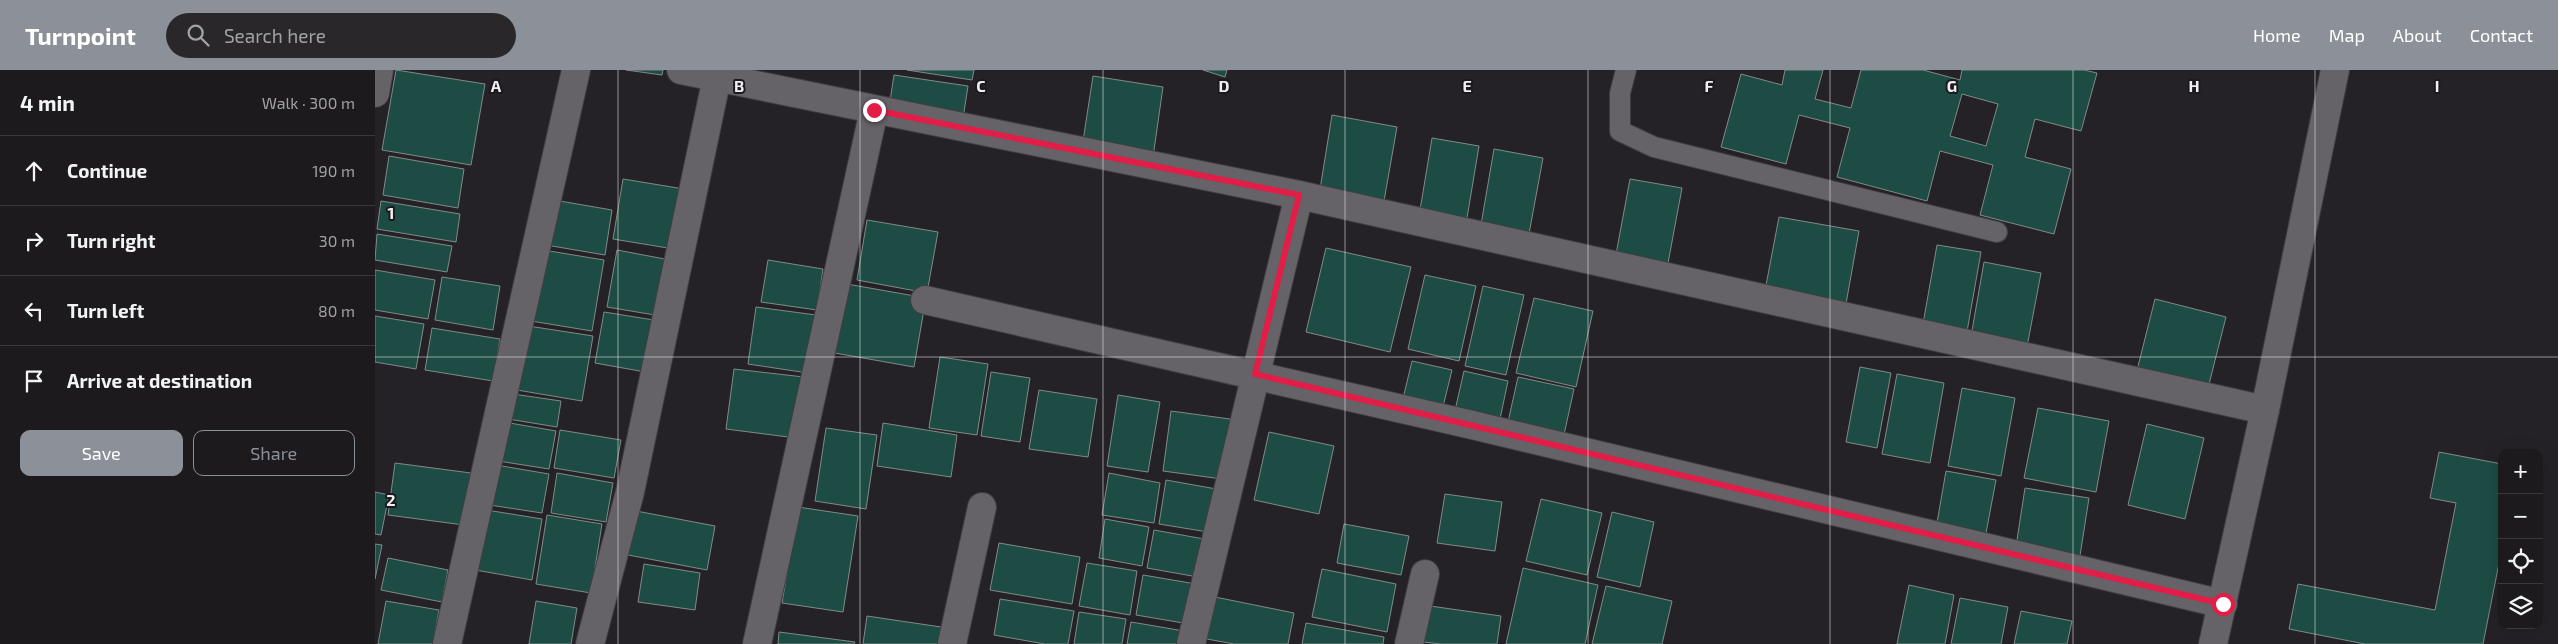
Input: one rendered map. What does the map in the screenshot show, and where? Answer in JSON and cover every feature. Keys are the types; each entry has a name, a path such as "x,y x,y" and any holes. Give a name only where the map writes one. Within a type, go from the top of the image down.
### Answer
{"street":[{"path":"375,93 379,70"},
{"path":"447,644 576,70"},
{"path":"681,70 1299,195 2265,410"},
{"path":"2213,644 2265,410 2335,70"},
{"path":"590,644 630,492 717,77"},
{"path":"757,644 874,110"},
{"path":"1191,644 1299,195"},
{"path":"925,300 1255,374 2223,604"},
{"path":"952,644 982,507"},
{"path":"1409,644 1425,574"}],"lane":[{"path":"1626,70 1619,93 1619,131 1654,147 1997,232"}],"building":[{"path":"396,70 485,84 471,165 382,150"},
{"path":"626,70 663,70 662,75"},
{"path":"907,70 974,70 972,80"},
{"path":"1203,70 1227,70 1225,77"},
{"path":"1785,70 1823,70 1815,99 1851,108 1861,70 1923,70 1960,80 1962,70 2084,70 2097,73 2081,131 2035,119 2025,157 2071,169 2054,234 1980,215 1993,165 1940,151 1927,201 1837,177 1850,128 1799,115 1786,164 1721,147 1741,74 1782,85","holes":["1962,94 1998,104 1986,146 1950,136"]},
{"path":"894,75 968,86 962,125 888,114"},
{"path":"1093,76 1163,87 1152,164 1081,154"},
{"path":"1332,115 1397,127 1381,218 1317,208"},
{"path":"1432,138 1479,146 1463,242 1416,234"},
{"path":"1494,149 1543,158 1526,250 1478,242"},
{"path":"389,156 464,169 458,208 383,195"},
{"path":"623,179 684,189 674,249 613,239"},
{"path":"1630,179 1682,188 1666,274 1614,265"},
{"path":"554,200 612,210 605,255 546,245"},
{"path":"381,201 460,214 456,242 377,229"},
{"path":"1779,217 1859,231 1844,315 1763,301"},
{"path":"867,220 938,232 927,293 857,280"},
{"path":"377,234 452,246 447,272 375,260"},
{"path":"1937,245 1981,252 1965,343 1921,335"},
{"path":"1326,248 1411,267 1390,352 1306,332"},
{"path":"543,250 604,260 592,331 531,321"},
{"path":"617,250 670,260 661,316 607,307"},
{"path":"768,260 823,269 817,310 761,302"},
{"path":"1984,262 2041,273 2026,352 1970,342"},
{"path":"375,270 435,280 428,319 375,310"},
{"path":"1425,275 1476,286 1459,361 1408,349"},
{"path":"442,277 500,286 493,330 435,320"},
{"path":"847,284 926,298 914,367 835,353"},
{"path":"1483,286 1524,295 1506,375 1465,366"},
{"path":"1534,298 1593,311 1576,387 1516,373"},
{"path":"2155,299 2226,317 2206,396 2135,378"},
{"path":"756,307 816,315 808,373 748,364"},
{"path":"604,312 660,321 651,373 595,363"},
{"path":"375,316 424,324 416,369 375,362"},
{"path":"522,325 593,336 582,401 511,389"},
{"path":"432,328 500,339 493,381 425,370"},
{"path":"940,357 988,364 977,435 929,428"},
{"path":"1412,361 1452,370 1440,419 1400,411"},
{"path":"1860,367 1891,373 1877,448 1846,442"},
{"path":"734,369 804,377 796,438 726,429"},
{"path":"1464,371 1508,381 1496,438 1451,428"},
{"path":"991,372 1030,378 1020,442 981,436"},
{"path":"1897,374 1944,383 1930,463 1882,454"},
{"path":"1518,377 1574,389 1560,453 1504,440"},
{"path":"1962,388 2015,398 2001,476 1948,466"},
{"path":"1039,390 1097,399 1088,457 1029,449"},
{"path":"506,393 561,401 557,427 502,418"},
{"path":"1118,395 1160,402 1148,472 1107,466"},
{"path":"2038,408 2109,421 2096,492 2024,478"},
{"path":"1171,411 1230,419 1222,479 1163,471"},
{"path":"498,421 556,431 549,469 492,460"},
{"path":"883,423 957,435 951,477 877,466"},
{"path":"2147,424 2204,438 2185,519 2128,505"},
{"path":"826,428 877,435 866,509 815,501"},
{"path":"560,430 621,440 614,478 554,468"},
{"path":"1269,432 1334,446 1319,514 1254,500"},
{"path":"2439,452 2498,463 2498,568 2483,644 2365,644 2289,629 2298,584 2435,610 2456,503 2430,498"},
{"path":"395,463 471,473 464,525 388,515"},
{"path":"490,464 549,474 542,513 483,504"},
{"path":"1946,471 1996,480 1983,549 1934,540"},
{"path":"557,473 613,483 606,522 551,513"},
{"path":"1109,473 1160,483 1154,523 1102,515"},
{"path":"1166,480 1222,490 1214,533 1159,524"},
{"path":"2025,488 2089,498 2077,575 2013,566"},
{"path":"375,492 389,495 381,535 375,534"},
{"path":"1445,494 1502,502 1495,551 1437,543"},
{"path":"1541,499 1602,513 1587,575 1526,561"},
{"path":"798,507 858,516 843,612 782,603"},
{"path":"474,508 542,519 532,580 464,568"},
{"path":"631,510 715,526 707,570 623,554"},
{"path":"1612,512 1654,522 1640,587 1597,577"},
{"path":"547,515 602,524 591,593 536,584"},
{"path":"1105,519 1149,527 1142,566 1099,558"},
{"path":"1344,524 1409,536 1401,575 1337,563"},
{"path":"1154,530 1204,539 1198,577 1147,568"},
{"path":"999,543 1080,557 1072,604 990,590"},
{"path":"375,544 382,545 375,579"},
{"path":"388,558 448,570 442,602 381,590"},
{"path":"1087,563 1137,571 1130,615 1079,606"},
{"path":"644,564 700,573 695,610 638,602"},
{"path":"1523,568 1598,585 1585,644 1506,644"},
{"path":"1322,569 1396,584 1387,632 1312,617"},
{"path":"1143,575 1196,584 1189,624 1136,615"},
{"path":"1909,585 1954,595 1945,644 1897,644"},
{"path":"1606,586 1672,601 1662,644 1592,644"},
{"path":"1215,597 1294,613 1288,644 1234,644 1207,639"},
{"path":"1960,598 2008,607 2001,644 1951,644"},
{"path":"1000,599 1074,611 1068,644 1045,644 994,635"},
{"path":"386,601 439,610 433,644 378,644"},
{"path":"536,601 577,608 571,644 529,644"},
{"path":"1430,606 1501,616 1497,644 1441,644 1424,642"},
{"path":"2021,611 2072,621 2067,644 2014,644"},
{"path":"1079,612 1126,619 1122,644 1074,644"},
{"path":"867,616 941,627 938,644 863,644"},
{"path":"1131,622 1190,632 1188,644 1127,644"},
{"path":"1306,623 1384,637 1383,644 1302,644"},
{"path":"779,632 855,642 854,644 778,644"}],"route":[{"path":"874,110 1299,195 1255,374 2223,604"}]}
